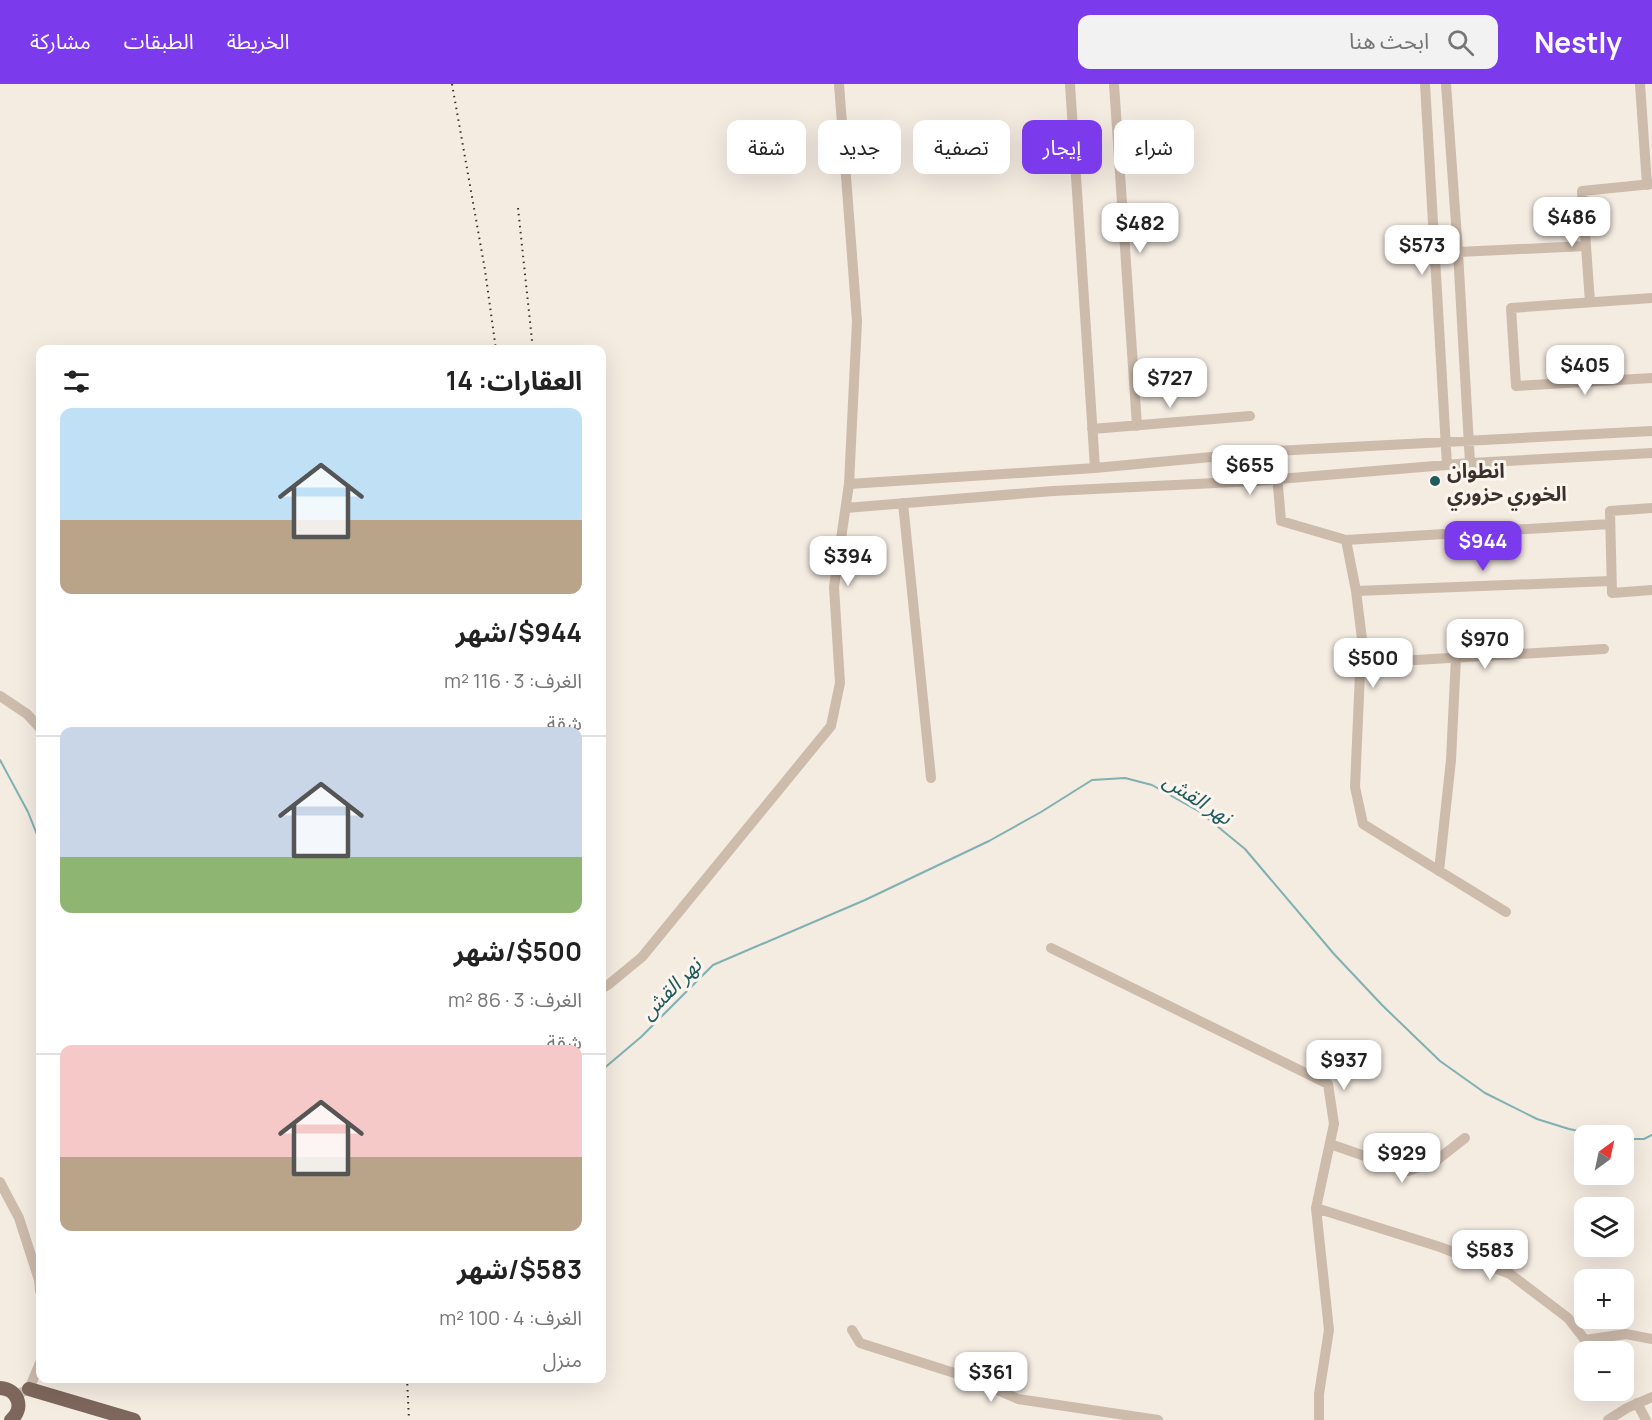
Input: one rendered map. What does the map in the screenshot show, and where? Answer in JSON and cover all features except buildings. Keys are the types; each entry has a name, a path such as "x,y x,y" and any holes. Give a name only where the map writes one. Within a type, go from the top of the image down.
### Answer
{"main road":[{"path":"0,1388 134,1420"},
{"path":"10,1420 18,1412 22,1392"}],"street":[{"path":"606,986 642,957 831,726 840,683 834,587 849,484 857,321 839,84"},
{"path":"1070,84 1095,468"},
{"path":"1114,84 1137,426"},
{"path":"1425,84 1448,465"},
{"path":"1446,84 1470,463"},
{"path":"1590,302 1581,191 1649,184 1640,84"},
{"path":"1458,252 1586,246"},
{"path":"1652,298 1511,308 1516,386 1652,378"},
{"path":"1092,429 1250,416"},
{"path":"849,484 1095,468 1275,451 1652,431"},
{"path":"1275,451 1281,521 1346,540 1610,524"},
{"path":"846,508 1053,491 1278,480 1470,463 1652,453"},
{"path":"903,503 931,778"},
{"path":"1652,508 1610,511 1611,593 1652,590"},
{"path":"1346,540 1356,591 1365,663 1360,673 1355,787 1363,824 1506,912"},
{"path":"1356,591 1610,581"},
{"path":"1365,663 1604,649"},
{"path":"1439,871 1452,760 1456,657"},
{"path":"0,696 27,714 36,724"},
{"path":"1051,948 1328,1084 1334,1124 1316,1208 1329,1330 1319,1394 1319,1420"},
{"path":"1330,1144 1408,1171 1437,1160 1464,1138"},
{"path":"0,1182 20,1218 36,1270"},
{"path":"1316,1208 1440,1247 1510,1274 1568,1318 1585,1340 1626,1334 1652,1339"},
{"path":"852,1330 860,1343 967,1377 1018,1399 1158,1420"},
{"path":"22,1392 36,1369"},
{"path":"1608,1420 1652,1397"},
{"path":"1637,1403 1646,1420"}],"waterway":[{"name":"نهر القش","path":"0,760 36,832"},
{"name":"نهر القش","path":"606,1067 641,1037 713,965 865,900 989,841 1092,780 1125,778 1152,785 1200,812 1245,849 1334,954 1440,1061 1485,1093 1537,1119 1574,1130"},
{"name":"نهر القش","path":"1634,1139 1644,1139 1652,1135"}],"railway":[{"path":"452,84 485,270 495,345"},
{"path":"518,208 532,345"},
{"path":"407,1383 409,1420"}],"place":[{"name":"انطوان الخوري حزوري","path":"1435,481"}]}
